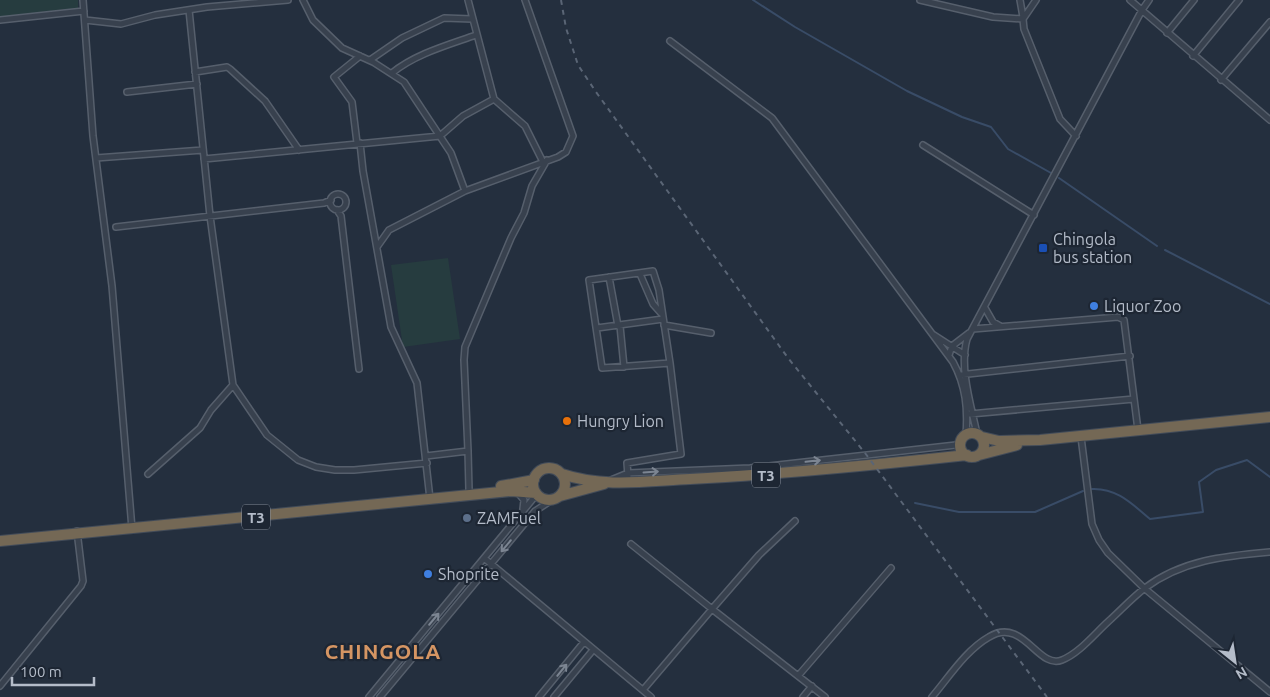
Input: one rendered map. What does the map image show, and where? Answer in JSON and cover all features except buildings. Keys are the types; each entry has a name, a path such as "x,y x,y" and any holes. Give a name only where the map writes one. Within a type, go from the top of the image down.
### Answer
{"highway":[{"name":"T3","path":"924,460 945,453 961,440 979,436 999,441 1040,440 1270,417"},
{"path":"979,436 984,445 979,455"},
{"path":"961,440 962,449 967,455"},
{"name":"T3","path":"0,541 77,531 430,496 510,486 534,480 535,475 543,469 553,468 562,474 605,483 749,477 967,455 973,456 1040,440"},
{"path":"556,498 565,485 562,474"},
{"path":"534,480 536,494"},
{"name":"T3","path":"430,496 516,492 536,494 545,500 605,483"},
{"name":"T3","path":"0,535 77,531"}],"street":[{"path":"83,0 96,158 112,286 132,526"},
{"path":"84,20 121,24 156,15 189,10 288,0"},
{"path":"303,0 307,11 319,28 342,48 370,60 408,86 457,164 465,191"},
{"path":"468,0 494,99 525,126 544,162"},
{"path":"377,247 389,230 465,191 563,155 573,138 525,0"},
{"path":"920,0 993,17 1016,20 1023,18 1036,0"},
{"path":"1020,0 1024,29 1060,118 1076,136"},
{"path":"1130,0 1193,56 1270,120"},
{"path":"605,483 628,473 750,468 961,440 970,414 965,355 972,330 1149,0"},
{"path":"1167,33 1194,0"},
{"path":"1193,56 1239,0"},
{"path":"189,10 210,216 233,385 268,435 298,460 316,467 344,470 427,463"},
{"path":"0,20 84,12"},
{"path":"370,60 402,38 444,18 472,19"},
{"path":"1221,80 1270,22"},
{"path":"392,74 413,58 426,56 476,35"},
{"path":"670,41 772,118 949,355 959,374 970,414 979,436"},
{"path":"360,56 334,77 352,102 391,327 417,383 430,496"},
{"path":"195,72 227,67 230,69 265,101 299,150"},
{"path":"127,92 197,84"},
{"path":"204,159 440,136 463,116 494,99"},
{"path":"923,145 1034,215"},
{"path":"96,158 204,150"},
{"path":"469,490 465,347 511,238 524,213 532,186 544,162"},
{"path":"116,227 324,203 331,200 335,195 342,195 346,201 341,216 359,368"},
{"path":"331,200 341,216"},
{"path":"324,203 335,209 344,208"},
{"path":"619,483 628,476 627,463 681,454 670,363 655,272 592,279 588,282 602,368 670,363"},
{"path":"640,274 653,304 663,319"},
{"path":"609,277 619,326 624,367"},
{"path":"985,308 993,322 1000,326"},
{"path":"949,355 952,346 972,330 1000,326 1118,317 1124,320 1126,325 1138,430"},
{"path":"597,328 663,319 711,333"},
{"path":"931,333 965,355"},
{"path":"943,341 957,341"},
{"path":"959,374 1130,356"},
{"path":"148,474 200,428 211,410 233,385"},
{"path":"970,414 1134,400"},
{"path":"1081,437 1092,524 1099,540 1108,553 1144,588 1270,692"},
{"path":"426,456 468,452"},
{"path":"516,492 524,500 523,510"},
{"path":"369,697 536,494"},
{"path":"380,697 535,510 556,498"},
{"path":"643,690 759,556 795,521"},
{"path":"0,686 81,586 83,581 77,531"},
{"path":"631,544 825,697"},
{"path":"932,697 978,644 991,636 1004,632 1015,634 1050,661 1059,661 1082,644 1144,588 1166,575 1206,560 1270,552"},
{"path":"484,558 651,697"},
{"path":"798,676 891,568"},
{"path":"539,697 584,642"},
{"path":"554,697 593,650"},
{"path":"803,697 812,686"}],"green space":[{"path":"0,0 78,0 78,10 0,17"},
{"path":"448,258 460,339 403,347 391,265"}],"waterway":[{"path":"753,0 795,27 907,91 962,117 991,127 1008,149 1051,173"},
{"path":"1059,178 1157,246"},
{"path":"1165,250 1270,304"},
{"path":"1092,489 1101,489 1117,494 1150,519 1203,512 1199,482 1216,470 1247,460 1270,477"},
{"path":"915,503 959,512 1035,512 1083,491"}],"railway":[{"path":"561,0 566,28 578,65 596,92 788,358 865,453 1047,697"}],"place":[{"name":"Chingola bus station","path":"1043,248"},
{"name":"Liquor Zoo","path":"1094,306"},
{"name":"Hungry Lion","path":"567,421"},
{"name":"ZAMFuel","path":"467,518"},
{"name":"Shoprite","path":"428,574"}],"district":[{"name":"CHINGOLA","path":"383,651"}]}
